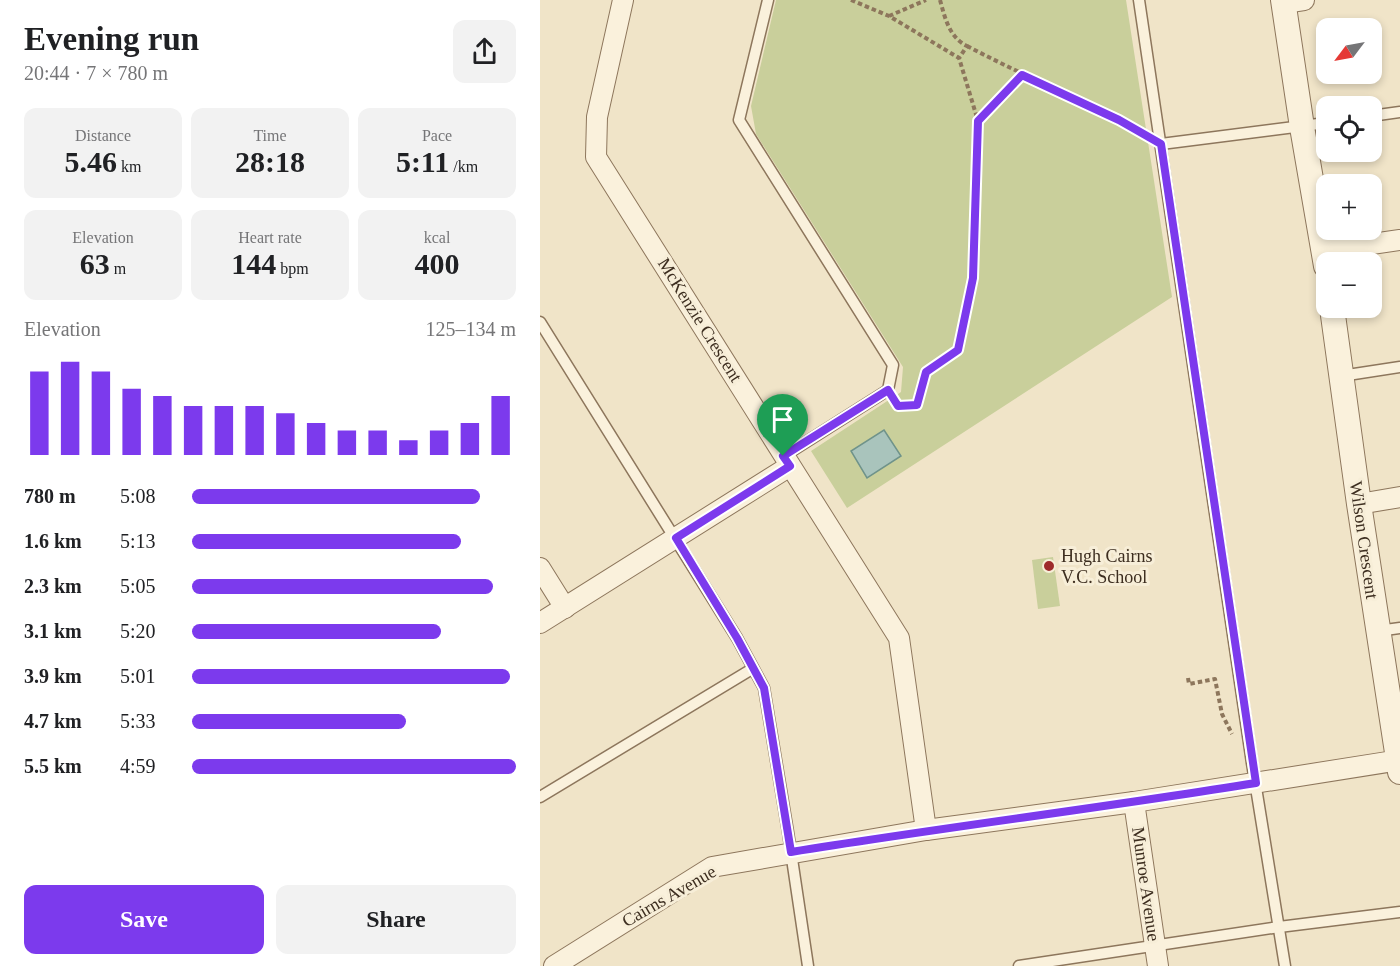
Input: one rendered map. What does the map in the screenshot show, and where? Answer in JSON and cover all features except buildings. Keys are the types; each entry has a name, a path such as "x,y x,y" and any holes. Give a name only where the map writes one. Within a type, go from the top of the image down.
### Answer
{"street":[{"name":"McKenzie Crescent","path":"623,0 597,117 597,157 899,638 926,830"},
{"path":"1291,1 1302,126 1324,252"},
{"path":"1353,252 1400,240"},
{"name":"Wilson Crescent","path":"1333,318 1359,504 1389,630 1399,764"},
{"path":"540,623 676,538 787,461"},
{"path":"1359,504 1400,497"},
{"path":"540,568 565,608"},
{"name":"Cairns Avenue","path":"554,966 711,867 926,830 1399,764"},
{"name":"Munroe Avenue","path":"1134,802 1156,956"}],"lane":[{"path":"768,0 739,120 893,365 888,390 787,461"},
{"path":"1139,0 1285,966"},
{"path":"1382,114 1400,112"},
{"path":"1161,144 1316,124"},
{"path":"540,322 676,538 737,638 764,688 808,966"},
{"path":"1341,376 1400,367"},
{"path":"540,797 752,669"},
{"path":"1019,966 1156,956 1279,927 1400,912"}],"path":[{"path":"851,0 889,16 959,58 978,121 973,278 958,350 926,372 917,405 898,406 888,390"},
{"path":"889,16 926,0"},
{"path":"940,0 945,21 957,42 1119,120 1161,144"},
{"path":"959,58 967,46"},
{"path":"978,121 1022,75"},
{"path":"1188,678 1189,684 1215,679 1222,714 1234,739"}],"green space":[{"path":"776,0 1126,0 1172,297 847,508 811,451 901,392 903,367 756,134 751,106"},
{"path":"1053,557 1060,606 1038,609 1032,560"}],"water":[{"path":"884,430 901,456 867,478 851,451"}],"place":[{"name":"Hugh Cairns V.C. School","path":"1049,566"}],"route":[{"path":"1022,75 1119,120 1161,144 1256,783 926,830 791,852 764,688 737,638 676,538 790,466 783,456 888,390 898,406 917,405 926,372 958,350 973,278 978,121 1022,75"}]}
